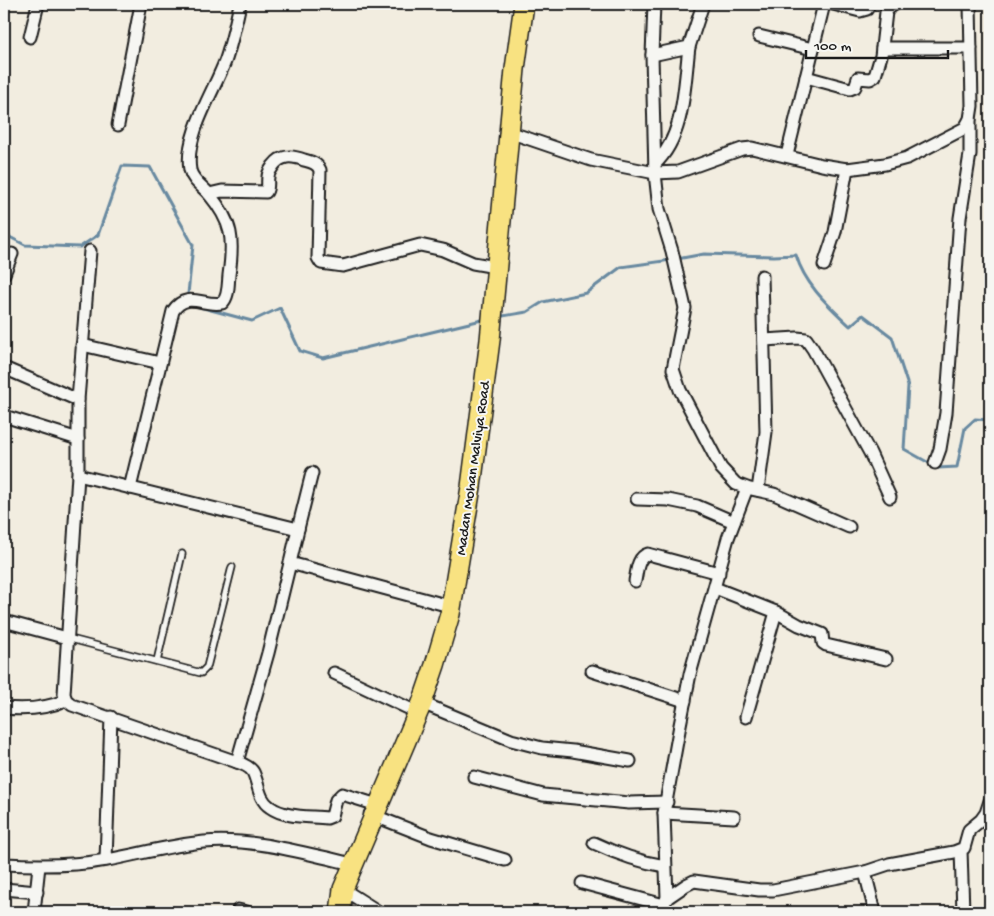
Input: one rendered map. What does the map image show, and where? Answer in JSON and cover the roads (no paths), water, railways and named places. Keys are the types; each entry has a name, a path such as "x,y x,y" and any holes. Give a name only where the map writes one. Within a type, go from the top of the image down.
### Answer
{"highway":[{"name":"Madan Mohan Malviya Road","path":"490,308 490,266 500,128 515,4"},
{"name":"Madan Mohan Malviya Road","path":"340,912 339,887 416,706 436,665 450,614 471,487 510,132 515,69 524,4"},
{"name":"Madan Mohan Malviya Road","path":"416,706 442,604 486,342"},
{"name":"Madan Mohan Malviya Road","path":"332,912 344,862 371,810"}],"street":[{"path":"30,37 38,4"},
{"path":"118,125 141,4"},
{"path":"130,488 173,311 180,303 190,301 222,304 225,301 231,250 231,232 227,221 209,194 195,180 190,171 190,153 201,113 226,60 240,4"},
{"path":"654,4 652,55 655,169 659,209 672,251 685,308 673,369 678,383 721,468 736,484 774,494 849,527"},
{"path":"655,169 670,146 675,134 680,113 689,47 703,4"},
{"path":"787,155 824,4"},
{"path":"833,4 860,11 867,9 868,4"},
{"path":"806,78 853,89 858,78 870,79 875,76 882,48 886,12 895,4"},
{"path":"935,463 940,449 946,413 960,218 970,154 972,106 970,4"},
{"path":"759,36 813,49"},
{"path":"652,55 689,47"},
{"path":"882,48 970,48"},
{"path":"510,132 591,160 678,172 742,149 761,150 847,169 885,164 907,158 965,128 970,119"},
{"path":"209,194 222,191 266,192 268,174 277,160 282,157 301,158 318,166 320,170 318,258 321,263 343,266 420,245 442,250 473,264 490,266"},
{"path":"824,265 835,232 847,169"},
{"path":"90,251 78,400 78,475 64,694 66,700 72,704 249,767 253,772 262,798 268,806 278,811 327,818 332,816 336,800 342,794 431,838 505,860"},
{"path":"4,274 12,254"},
{"path":"664,905 665,808 684,701 728,538 734,522 753,489 766,432 762,276"},
{"path":"764,340 806,339 870,452 890,497"},
{"path":"82,344 160,363"},
{"path":"4,368 78,400"},
{"path":"4,416 78,439"},
{"path":"237,762 265,662 312,473"},
{"path":"78,475 298,529"},
{"path":"637,499 668,500 697,506 734,522"},
{"path":"635,581 640,559 643,555 648,554 718,573"},
{"path":"290,564 442,604"},
{"path":"714,588 776,612 799,625 822,634 823,643 826,645 886,659"},
{"path":"746,717 776,612"},
{"path":"4,621 67,638"},
{"path":"592,671 684,701"},
{"path":"334,673 416,706 511,740 542,748 574,751 630,761"},
{"path":"4,708 39,708 66,700"},
{"path":"106,860 111,717"},
{"path":"474,777 542,795 629,803 734,816"},
{"path":"664,905 686,885 694,881 759,890 773,890 865,872 889,864 960,850 964,848 969,830 986,813 990,801"},
{"path":"4,864 39,866 80,864 206,842 275,847 344,862"},
{"path":"594,844 644,863 665,866"},
{"path":"960,850 963,912"},
{"path":"34,912 39,866"},
{"path":"865,872 875,912"},
{"path":"582,883 664,905"},
{"path":"339,887 379,912"},
{"path":"4,889 37,892"}],"lane":[{"path":"157,661 182,554"},
{"path":"67,638 196,672 204,671 207,667 232,567"}],"waterway":[{"path":"4,234 25,245 80,247 98,235 122,166 150,167 193,245 188,294 190,299"},
{"path":"677,259 704,254 796,255 811,285 850,326 863,315 892,337 908,386 904,449 938,468 957,467 965,428 975,419 990,420"},
{"path":"497,317 527,312 543,302 586,293 621,267 671,260"},
{"path":"192,305 252,321 280,308 300,351 323,358 486,319"}]}
